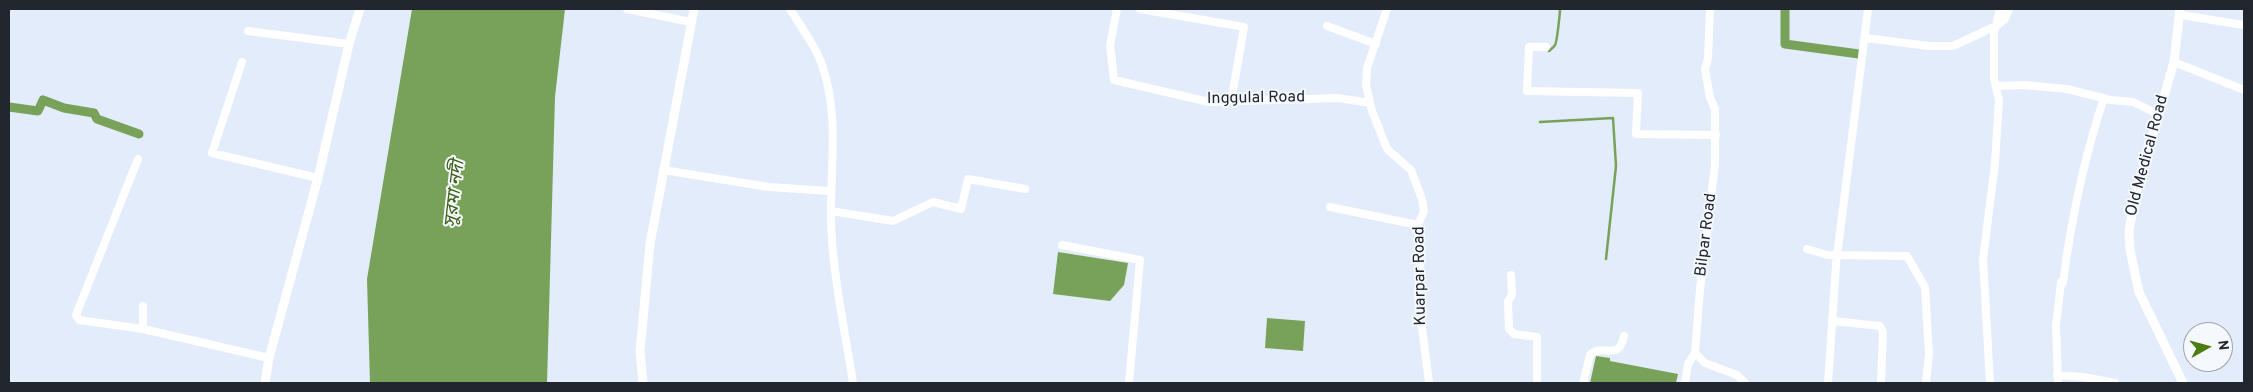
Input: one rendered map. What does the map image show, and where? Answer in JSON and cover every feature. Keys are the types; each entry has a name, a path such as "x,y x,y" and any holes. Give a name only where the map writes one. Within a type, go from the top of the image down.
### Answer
{"street":[{"path":"266,383 269,358 318,178 349,44 360,9"},
{"path":"627,9 691,22"},
{"path":"643,383 640,352 649,254 662,170 694,9"},
{"path":"790,9 822,64 829,95 833,123 830,191 832,240 854,383"},
{"name":"Inggulal Road","path":"1117,9 1110,45 1114,80 1209,102 1338,98 1370,103"},
{"path":"1140,9 1244,27 1231,102"},
{"name":"Kuarpar Road","path":"1387,9 1366,68 1366,85 1370,103 1388,150 1406,164 1416,179 1424,211 1418,226 1420,273 1418,296 1429,383"},
{"name":"Bilpar Road","path":"1685,383 1688,364 1695,353 1700,289 1715,165 1715,109 1710,98 1705,69 1708,58 1710,9"},
{"path":"1828,383 1837,255 1866,38 1868,9"},
{"path":"1990,383 1983,259 1995,163 1999,100 1993,56 2000,9"},
{"path":"1866,38 1929,46 1953,46 1996,26 2005,18 2009,9"},
{"path":"2180,12 2244,25"},
{"name":"Old Medical Road","path":"2180,12 2174,62 2136,193 2129,231 2130,250 2136,282 2144,306 2183,383"},
{"path":"1327,26 1376,44"},
{"path":"248,31 349,44"},
{"path":"1546,47 1529,47 1528,92 1600,91 1638,93 1636,134 1716,135"},
{"path":"242,62 212,153 318,178"},
{"path":"2174,62 2244,90"},
{"path":"1996,86 2024,85 2067,89 2104,98 2133,102 2158,114"},
{"path":"2058,383 2056,324 2061,282 2063,282 2077,198 2104,98"},
{"path":"138,159 76,315 79,320 143,329 269,358"},
{"path":"662,170 769,187 830,191"},
{"path":"831,211 893,221 933,202 961,209 968,179 1025,189"},
{"path":"1330,206 1418,226"},
{"path":"1062,245 1140,260 1129,383"},
{"path":"1807,249 1817,253 1837,255 1907,256 1924,287 1928,354 1926,383"},
{"path":"1511,274 1512,296 1508,300 1509,329 1514,334 1538,337 1537,383"},
{"path":"143,306 143,329"},
{"path":"1833,320 1880,326 1883,332 1881,383"},
{"path":"1583,383 1590,355 1596,350 1615,351 1620,348 1624,336"},
{"path":"1695,353 1705,363 1737,375 1745,383"},
{"path":"2058,374 2115,383"}],"water":[{"name":"সুরমা নদী","path":"412,9 565,9 555,97 547,383 370,383 367,279"},
{"path":"1058,252 1128,263 1124,285 1110,301 1053,294"},
{"path":"1267,318 1305,321 1303,351 1265,348"},
{"path":"1596,356 1610,358 1610,361 1678,374 1676,383 1590,383"}],"waterway":[{"path":"1549,51 1556,43 1560,9"},
{"path":"1785,9 1785,44 1859,54"},
{"path":"9,107 38,111 43,100 64,108 94,113 97,119 139,134"},
{"path":"1540,122 1613,118 1616,166 1606,259"}]}
